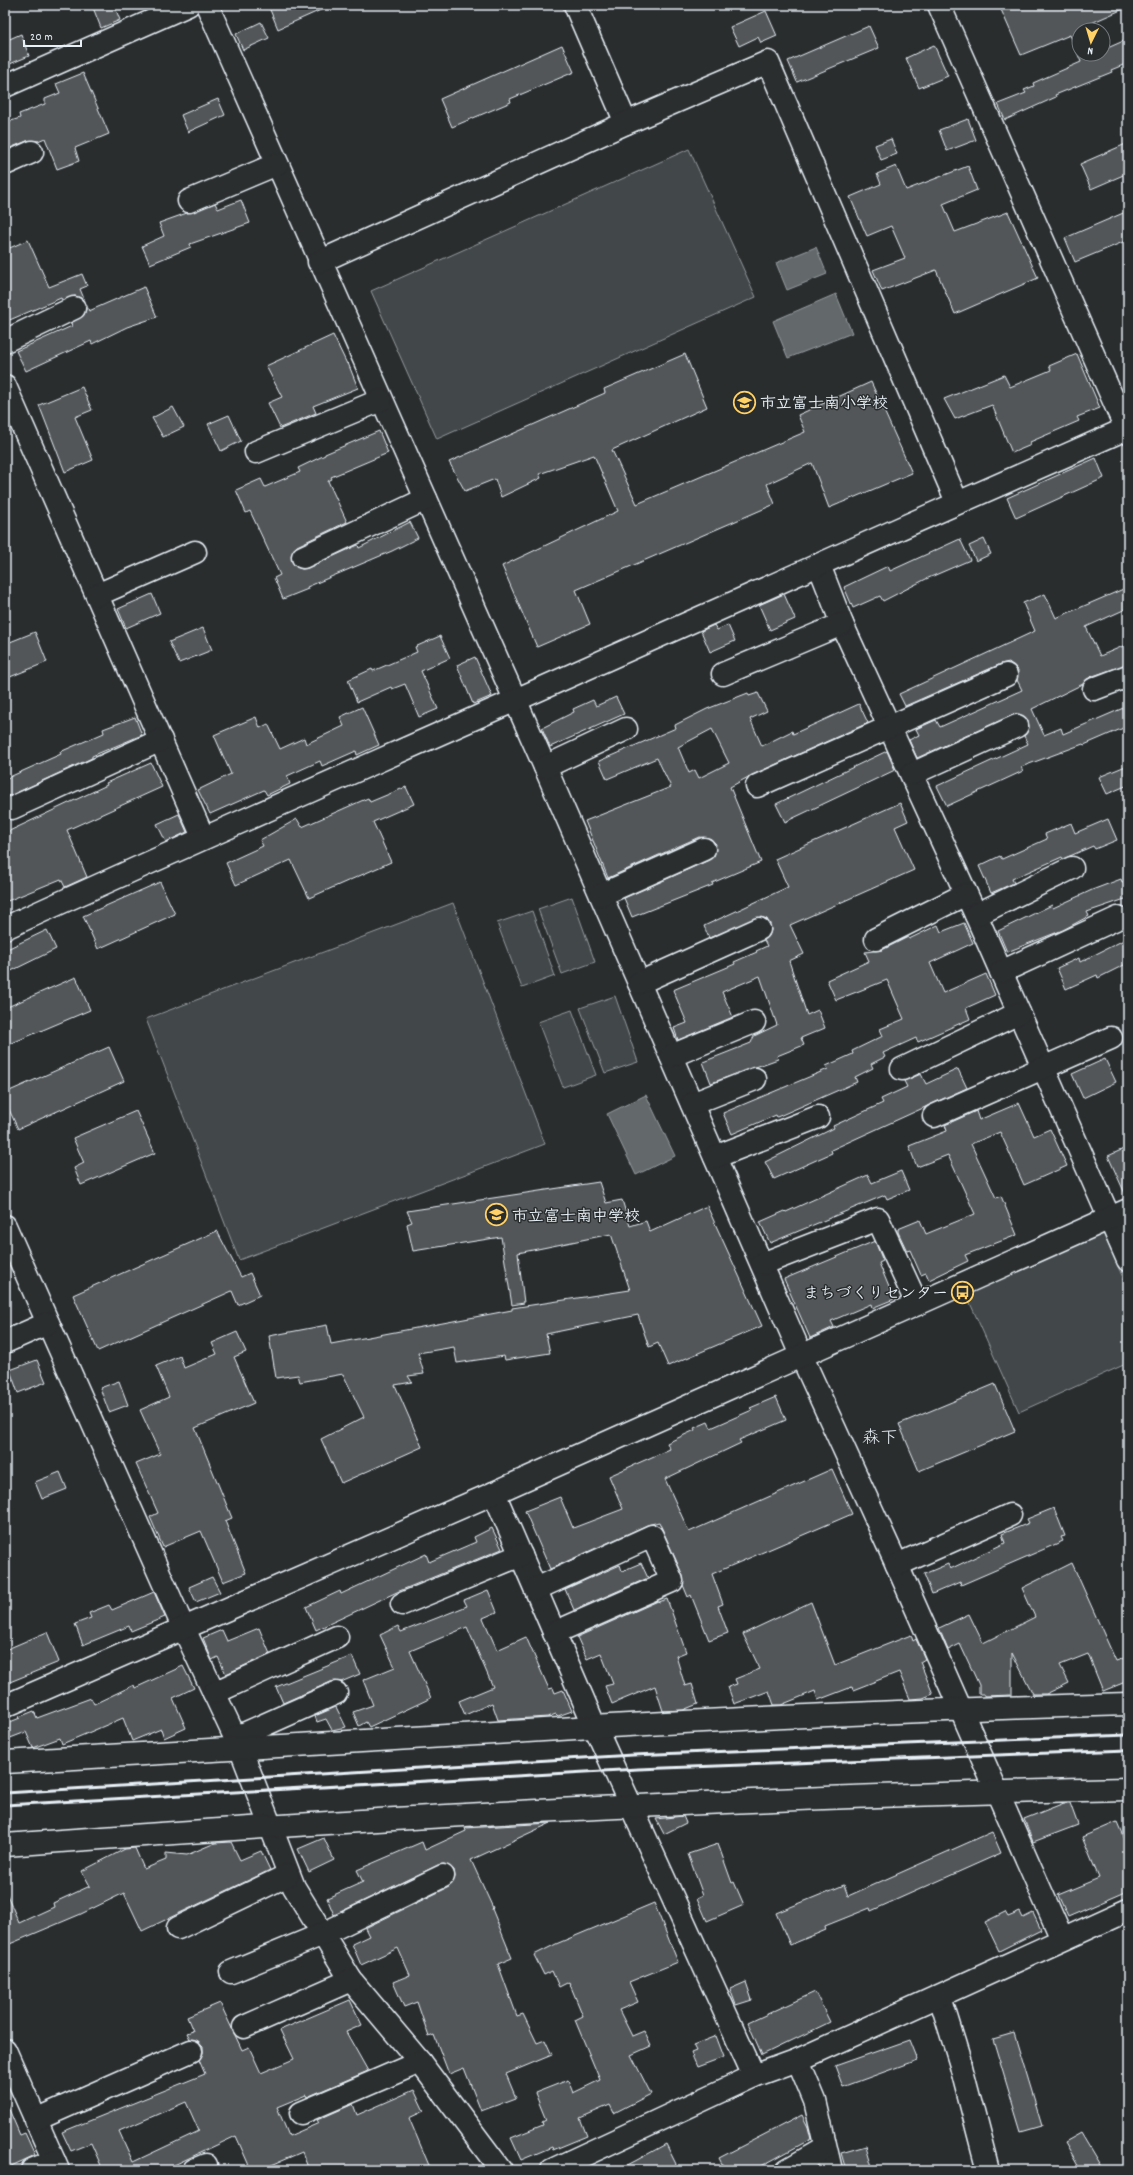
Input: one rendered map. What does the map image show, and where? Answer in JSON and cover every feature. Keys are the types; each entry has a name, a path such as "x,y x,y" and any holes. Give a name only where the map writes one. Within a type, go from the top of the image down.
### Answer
{"street":[{"path":"5,86 188,5"},
{"path":"207,5 319,262 426,499 514,701 545,767 801,1355 897,1565 959,1709 1062,1939"},
{"path":"574,5 626,123"},
{"path":"5,928 203,837 514,701 957,502 1127,430 939,5"},
{"path":"319,262 626,123 768,62 957,502"},
{"path":"5,164 32,152"},
{"path":"189,201 276,164"},
{"path":"5,341 74,308"},
{"path":"7,396 97,595 203,837"},
{"path":"256,452 381,400"},
{"path":"303,557 426,499"},
{"path":"97,595 195,552"},
{"path":"819,565 842,624 888,726 912,774 1019,1013 1044,1067 1119,1214 1128,1260"},
{"path":"723,674 842,624"},
{"path":"757,786 888,726 1006,675"},
{"path":"1094,689 1128,676"},
{"path":"912,774 1017,726"},
{"path":"545,767 626,729"},
{"path":"12,808 161,740"},
{"path":"601,895 704,849"},
{"path":"976,915 1072,868"},
{"path":"876,939 966,894"},
{"path":"1001,972 1118,918"},
{"path":"639,982 759,929"},
{"path":"902,1069 1019,1013"},
{"path":"671,1056 754,1022"},
{"path":"934,1116 1111,1038"},
{"path":"692,1104 755,1079"},
{"path":"715,1157 818,1117"},
{"path":"5,1706 184,1629 1119,1214"},
{"path":"762,1264 878,1219 916,1304"},
{"path":"5,1226 184,1629 238,1744 271,1825 288,1875 351,1980 420,2062 501,2170"},
{"path":"5,1342 48,1323"},
{"path":"494,1492 631,1808 754,2076"},
{"path":"897,1565 1010,1515"},
{"path":"536,1589 652,1536 672,1581 554,1633"},
{"path":"402,1604 521,1555"},
{"path":"214,1693 337,1637"},
{"path":"238,1744 336,1693"},
{"path":"5,1762 238,1744 959,1709 1128,1704"},
{"path":"5,1845 271,1825 996,1792 1128,1789"},
{"path":"178,1928 288,1875"},
{"path":"231,1972 323,1934 443,1876"},
{"path":"552,2170 754,2076 798,2060 940,1997 1062,1939 1128,1910"},
{"path":"244,2027 351,1980"},
{"path":"940,1997 960,2062 988,2170"},
{"path":"5,2050 56,2165 32,2170"},
{"path":"35,2120 191,2052"},
{"path":"798,2060 815,2101 825,2148 832,2170"},
{"path":"300,2113 420,2062"},
{"path":"787,2170 825,2148"}],"shaded area":[{"path":"689,149 756,297 437,439 371,291"},
{"path":"816,247 827,274 787,290 776,263"},
{"path":"836,294 852,333 788,358 773,321"},
{"path":"572,897 595,962 562,974 538,909"},
{"path":"453,903 545,1144 239,1260 146,1019"},
{"path":"532,911 555,976 522,988 497,923"},
{"path":"615,996 638,1062 605,1073 580,1008"},
{"path":"572,1010 596,1075 563,1087 538,1022"},
{"path":"646,1095 675,1156 636,1175 607,1114"},
{"path":"1103,1233 1128,1289 1128,1363 1019,1412 966,1294"}],"building":[{"path":"92,5 114,5 120,20 101,28"},
{"path":"268,5 332,5 278,29"},
{"path":"999,5 1128,5 1128,7 1094,22 1071,22 1071,37 1070,35 1021,55"},
{"path":"766,11 777,36 761,43 758,37 739,46 730,27"},
{"path":"261,22 269,38 243,50 236,34"},
{"path":"869,26 879,48 797,82 788,61"},
{"path":"21,34 29,56 5,66 5,41"},
{"path":"1128,39 1128,63 1111,70 1112,72 1055,95 1056,97 1005,120 998,104 1026,93 1024,90 1034,86 1033,83 1081,62 1111,62 1111,46"},
{"path":"562,45 574,72 510,99 511,102 452,127 440,99"},
{"path":"934,45 948,76 919,88 906,58"},
{"path":"83,73 109,134 75,148 79,161 57,169 45,138 38,141 27,141 5,150 5,123 20,118 19,114 45,104 45,99 60,93 56,84"},
{"path":"218,99 225,115 188,132 181,115"},
{"path":"968,119 976,140 947,151 939,130"},
{"path":"891,139 897,154 881,160 875,145"},
{"path":"1128,143 1128,173 1091,189 1080,164"},
{"path":"896,166 906,190 968,166 977,190 943,204 955,232 1008,212 1038,278 955,314 936,270 882,291 873,270 905,258 891,226 867,236 850,197 881,184 877,174"},
{"path":"241,200 250,223 190,244 191,247 150,264 142,246 164,236 159,223 215,203 218,209"},
{"path":"1128,211 1128,240 1075,262 1065,238"},
{"path":"28,240 49,287 82,274 87,286 80,289 89,311 144,287 157,317 127,327 92,344 91,341 26,371 16,351 72,326 71,323 84,315 86,309 85,302 81,298 75,296 62,300 61,298 5,322 5,250"},
{"path":"333,335 347,364 348,363 358,388 313,406 316,413 280,428 268,403 282,397 266,366"},
{"path":"685,354 707,407 612,450 637,504 805,432 798,415 871,382 912,473 829,508 812,463 767,484 775,504 576,590 590,624 537,647 502,566 618,511 594,455 539,474 541,478 501,497 495,479 465,491 449,462 605,393 604,389"},
{"path":"1077,354 1100,408 1077,417 1079,421 1030,442 1031,445 1012,453 992,405 955,419 944,399 1004,375 1010,387 1051,370 1049,366"},
{"path":"82,387 92,410 75,417 93,460 65,472 39,405"},
{"path":"173,407 184,427 163,437 152,418"},
{"path":"229,415 241,441 221,451 208,424"},
{"path":"379,431 388,453 331,477 332,479 328,481 347,522 297,546 293,550 292,562 296,567 302,569 308,568 358,545 359,548 410,522 418,538 283,599 274,578 280,575 250,511 246,513 236,490 261,479 265,487 300,472 298,468 325,454"},
{"path":"1096,458 1104,478 1016,518 1007,498"},
{"path":"960,539 970,560 926,579 883,601 880,596 853,608 844,587 888,566 890,571"},
{"path":"984,539 991,554 976,561 969,546"},
{"path":"1128,587 1128,608 1086,627 1100,656 1128,644 1128,664 1090,677 1083,684 1032,709 1044,735 1061,728 1063,734 1128,706 1128,726 1084,745 1083,744 1021,767 1023,771 947,806 937,786 1028,744 1024,736 1029,728 1028,720 1019,714 1012,715 917,758 909,740 919,735 916,729 936,720 940,727 1022,690 1017,680 1018,670 1009,662 1001,664 905,706 899,694 1035,631 1023,603 1045,594 1056,618"},
{"path":"152,594 160,613 126,628 118,609"},
{"path":"784,594 795,619 770,630 759,605"},
{"path":"714,625 717,630 728,625 735,641 710,652 701,631"},
{"path":"203,628 212,650 179,663 169,642"},
{"path":"35,632 47,662 5,679 5,644"},
{"path":"440,636 450,658 421,671 438,709 419,717 405,684 392,689 391,687 357,702 348,680 417,652 415,647"},
{"path":"475,657 492,696 473,704 457,665"},
{"path":"748,693 749,696 758,693 767,711 750,719 762,746 792,731 793,734 859,704 868,723 752,775 730,787 761,862 712,883 713,885 632,917 624,898 709,860 714,856 716,844 711,839 699,837 608,878 585,821 671,787 657,758 607,779 599,761 676,728 675,725 707,709","holes":["712,729 729,763 699,778 695,770 689,773 678,747"]},
{"path":"616,697 624,714 550,747 542,728 574,712 573,709 593,700 596,706"},
{"path":"362,707 379,745 357,755 356,751 322,766 320,761 287,776 290,784 267,795 264,790 210,814 198,790 231,774 214,735 256,717 260,728 268,724 280,749 304,738 306,744 344,726 340,717"},
{"path":"135,717 142,735 92,756 92,758 5,798 5,779 61,754 60,752 104,733 103,729"},
{"path":"887,751 895,770 785,822 776,804"},
{"path":"151,763 162,787 67,830 87,877 65,887 61,879 5,902 5,833 107,785 106,783"},
{"path":"1128,765 1128,785 1107,794 1099,777"},
{"path":"406,787 414,804 373,822 391,862 309,898 291,860 236,885 226,863 263,846 260,840 297,819 302,827 368,798 370,802"},
{"path":"900,803 908,821 895,827 914,870 790,925 804,954 789,961 807,1015 818,1010 825,1028 801,1038 804,1045 777,1056 778,1059 711,1083 703,1062 751,1043 754,1036 777,1025 760,976 722,992 733,1017 678,1040 674,1028 687,1023 673,990 735,964 734,962 767,946 764,940 769,936 771,930 767,919 760,917 709,938 704,926 788,887 775,859"},
{"path":"179,814 187,832 166,842 157,824"},
{"path":"1108,819 1117,840 1095,849 1093,846 1063,859 1062,857 1012,879 1014,883 991,893 979,866 1000,856 1002,859 1047,839 1045,834 1071,823 1075,833"},
{"path":"1121,879 1122,882 1128,880 1128,898 1087,912 1089,916 1063,930 1007,952 998,931 1052,905 1053,908 1092,890"},
{"path":"160,882 175,914 98,949 83,916"},
{"path":"964,923 973,943 930,963 943,993 986,974 995,995 966,1008 970,1019 918,1042 916,1038 883,1053 885,1057 871,1064 873,1068 855,1077 857,1082 777,1117 776,1115 732,1134 723,1113 828,1069 826,1066 853,1054 852,1051 883,1036 880,1029 904,1019 887,980 836,1000 827,980 869,961 865,952 882,950 908,937 909,939 938,925 941,932"},
{"path":"47,930 56,949 5,974 5,950"},
{"path":"1128,938 1128,963 1098,978 1097,975 1066,989 1057,968 1079,958 1080,962"},
{"path":"76,977 90,1010 5,1046 5,1008"},
{"path":"109,1047 124,1081 18,1129 5,1101 5,1093"},
{"path":"1105,1059 1116,1082 1083,1098 1072,1074"},
{"path":"958,1069 967,1088 831,1150 832,1153 774,1179 765,1162 834,1128 833,1126 883,1103 881,1099 907,1087 904,1081 921,1074 926,1084"},
{"path":"1019,1103 1034,1136 1050,1129 1067,1166 1024,1185 1000,1132 971,1144 996,1198 1001,1196 1017,1235 965,1255 968,1261 929,1280 926,1273 921,1275 910,1250 907,1251 898,1229 920,1220 926,1234 975,1214 948,1155 917,1167 909,1146 947,1131 945,1125 976,1111 979,1120"},
{"path":"136,1111 155,1153 81,1185 74,1168 84,1163 73,1138"},
{"path":"1128,1147 1128,1198 1127,1198 1108,1156"},
{"path":"901,1171 909,1190 887,1199 885,1195 770,1243 760,1222 785,1211 786,1212 868,1175 872,1183"},
{"path":"599,1182 606,1203 622,1200 630,1226 646,1221 650,1232 707,1206 762,1326 668,1366 658,1343 649,1347 638,1315 546,1334 550,1353 505,1360 504,1356 457,1363 454,1347 418,1353 424,1374 408,1376 412,1382 395,1385 422,1447 341,1483 321,1439 364,1417 343,1374 300,1382 298,1375 276,1378 269,1336 327,1325 331,1344 512,1310 512,1308 630,1290 611,1234 518,1253 524,1303 512,1305 501,1237 413,1251 407,1224 412,1222 407,1211"},
{"path":"217,1231 241,1277 250,1273 260,1295 238,1305 232,1291 98,1351 73,1295"},
{"path":"875,1241 883,1261 879,1263 894,1299 872,1308 871,1304 831,1321 834,1327 810,1338 784,1279"},
{"path":"237,1332 246,1352 234,1357 254,1403 195,1428 232,1518 225,1521 246,1573 223,1582 201,1531 163,1547 150,1517 158,1513 136,1464 160,1454 140,1410 169,1397 156,1366 180,1356 184,1368 217,1354 212,1343"},
{"path":"37,1360 46,1382 18,1393 10,1370"},
{"path":"119,1381 128,1405 109,1412 100,1388"},
{"path":"995,1384 1015,1431 919,1471 899,1424"},
{"path":"776,1397 786,1420 739,1440 741,1443 665,1479 689,1532 832,1469 852,1514 712,1574 723,1604 718,1606 728,1633 709,1640 691,1595 688,1597 683,1585 683,1576 659,1522 647,1525 550,1569 525,1511 560,1497 573,1528 623,1509 609,1476 670,1449 667,1443 695,1430 694,1428 708,1422 711,1428 752,1410 750,1408"},
{"path":"60,1472 67,1489 42,1499 35,1482"},
{"path":"1054,1508 1065,1536 1061,1537 1063,1541 961,1585 960,1582 932,1594 924,1574 948,1564 950,1569 1005,1543 1002,1534 1029,1523 1027,1519"},
{"path":"492,1528 502,1549 397,1592 316,1630 306,1607 340,1591 341,1594 426,1554 429,1562 476,1542 474,1537"},
{"path":"641,1563 648,1578 574,1610 565,1589 620,1565 622,1571"},
{"path":"1072,1563 1116,1661 1128,1657 1128,1681 1103,1691 1088,1654 1060,1665 1069,1683 1046,1694 1033,1694 1012,1653 1012,1695 984,1696 984,1694 979,1694 979,1685 960,1644 948,1650 939,1628 969,1614 983,1643 1035,1617 1022,1588"},
{"path":"212,1577 220,1592 196,1602 189,1587"},
{"path":"488,1590 497,1612 483,1618 497,1650 526,1637 549,1689 553,1688 555,1693 563,1690 572,1711 558,1716 556,1714 548,1717 498,1720 492,1703 465,1715 459,1701 493,1687 467,1627 410,1651 431,1698 369,1727 366,1722 359,1726 353,1712 373,1705 363,1680 395,1667 380,1635 398,1626 401,1632 467,1606 464,1600"},
{"path":"154,1592 165,1617 131,1631 129,1626 83,1645 75,1624 91,1618 89,1613 109,1605 112,1610"},
{"path":"667,1599 686,1652 676,1656 685,1686 692,1684 698,1704 683,1710 663,1711 655,1686 612,1704 605,1686 613,1684 601,1653 587,1659 577,1637 658,1601"},
{"path":"811,1602 835,1665 911,1635 913,1641 916,1639 925,1659 920,1662 933,1694 923,1698 910,1699 899,1672 853,1690 852,1687 818,1700 815,1691 781,1705 774,1705 769,1691 734,1704 728,1687 737,1684 735,1679 760,1669 743,1634"},
{"path":"259,1628 270,1654 226,1674 218,1657 212,1660 203,1638 222,1630 227,1641"},
{"path":"47,1632 59,1662 5,1684 5,1650"},
{"path":"352,1656 360,1674 341,1682 331,1682 283,1703 276,1687"},
{"path":"183,1666 194,1688 173,1698 186,1728 164,1738 161,1729 132,1741 123,1718 62,1744 60,1738 33,1748 26,1732 5,1740 5,1724 20,1718 19,1717 34,1711 37,1718 91,1698 94,1704 134,1685 135,1688"},
{"path":"336,1707 346,1727 332,1730 326,1719 317,1722 315,1716"},
{"path":"1064,1803 1070,1803 1078,1825 1033,1842 1024,1819"},
{"path":"683,1816 686,1823 664,1834 656,1819"},
{"path":"1117,1822 1128,1848 1128,1891 1068,1917 1058,1895 1099,1878 1082,1837"},
{"path":"551,1823 471,1860 493,1908 492,1909 512,1958 498,1964 517,2016 523,2014 537,2043 545,2040 552,2055 506,2074 516,2098 481,2111 464,2068 449,2074 434,2035 429,2037 417,2002 404,2007 393,1982 410,1975 398,1948 361,1965 352,1944 369,1936 365,1928 449,1887 455,1877 454,1870 444,1864 438,1865 334,1915 327,1898 363,1882 357,1870 422,1842 425,1850 466,1831 465,1828"},
{"path":"992,1832 1001,1853 871,1911 870,1908 825,1926 826,1930 790,1945 776,1913 844,1885 848,1896"},
{"path":"324,1838 334,1860 309,1872 298,1849"},
{"path":"231,1842 240,1860 261,1851 270,1870 142,1931 124,1893 81,1914 5,1946 5,1890 19,1923 54,1907 53,1903 90,1886 82,1871 125,1849 135,1848 144,1869 166,1860 166,1853 187,1855 215,1843"},
{"path":"718,1844 732,1883 734,1882 744,1905 707,1921 697,1898 703,1895 688,1854"},
{"path":"654,1903 678,1962 629,1982 638,2002 619,2010 632,2036 644,2031 651,2046 631,2055 651,2094 614,2113 610,2105 580,2118 587,2136 553,2150 552,2147 521,2160 511,2138 543,2125 542,2122 546,2120 535,2093 568,2080 573,2093 600,2080 575,2020 583,2016 569,1982 559,1987 552,1971 544,1975 534,1955 556,1944"},
{"path":"1005,1912 1008,1917 1020,1912 1023,1918 1033,1913 1041,1930 999,1951 985,1922"},
{"path":"746,1982 752,2000 736,2005 730,1989"},
{"path":"815,1992 830,2022 762,2055 748,2023"},
{"path":"350,2000 362,2025 346,2032 368,2071 307,2097 306,2095 277,2107 289,2136 319,2123 317,2120 353,2104 357,2115 414,2090 424,2111 409,2118 431,2170 309,2170 302,2152 260,2170 251,2170 236,2136 172,2166 174,2170 103,2170 91,2143 71,2151 62,2132 205,2074 199,2060 203,2053 203,2046 198,2041 190,2039 187,2033 193,2031 187,2017 220,2003 242,2050 249,2047 261,2073 294,2059 280,2030","holes":["186,2102 199,2131 133,2162 119,2131"]},
{"path":"1014,2033 1042,2126 1021,2132 993,2039"},
{"path":"716,2036 724,2057 697,2067 691,2053 696,2051 693,2045"},
{"path":"909,2040 917,2060 843,2087 835,2066"},
{"path":"5,2100 20,2135 25,2133 35,2155 5,2169"},
{"path":"802,2115 808,2127 811,2139 754,2170 725,2170 719,2158"},
{"path":"1081,2133 1103,2170 1081,2170 1065,2142"},
{"path":"666,2144 679,2170 618,2170 637,2160"},
{"path":"866,2146 873,2170 846,2170 841,2153"}],"railway":[{"path":"5,1793 633,1755 1128,1735"},
{"path":"5,1805 638,1769 1128,1750"}],"place":[{"name":"市立富士南小学校","path":"745,402"},
{"name":"市立富士南中学校","path":"497,1215"},
{"name":"まちづくりセンター","path":"963,1292"}],"district":[{"name":"森下","path":"880,1437"}]}
